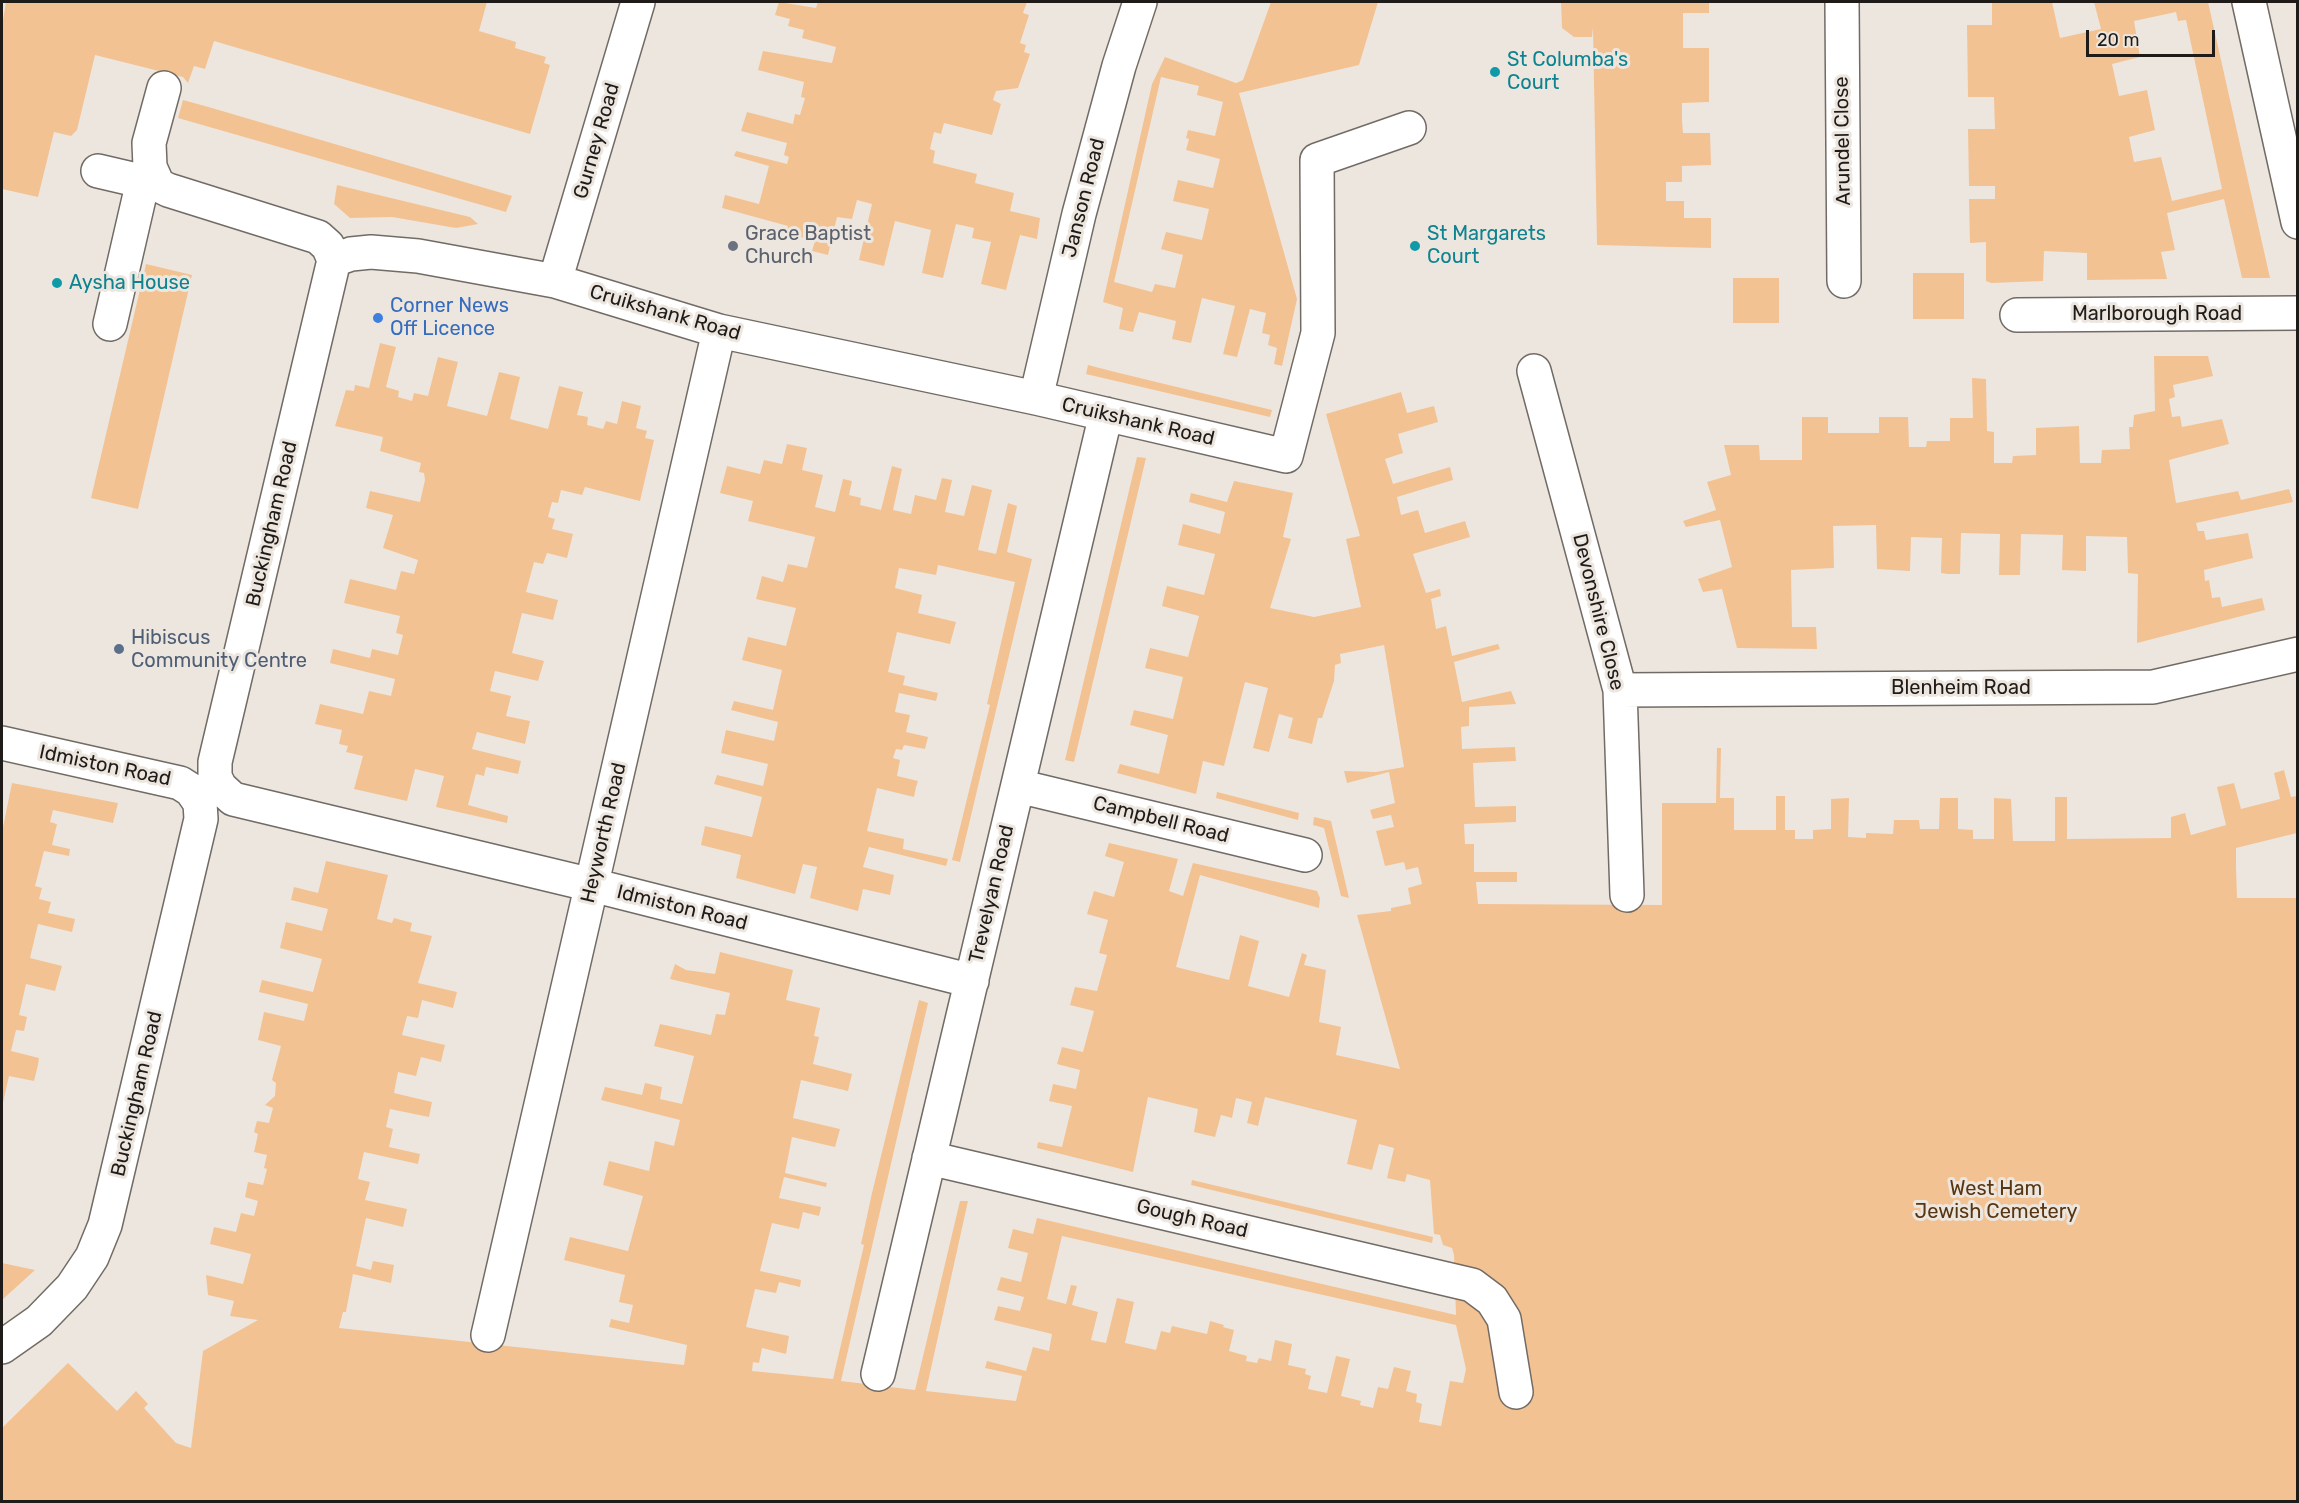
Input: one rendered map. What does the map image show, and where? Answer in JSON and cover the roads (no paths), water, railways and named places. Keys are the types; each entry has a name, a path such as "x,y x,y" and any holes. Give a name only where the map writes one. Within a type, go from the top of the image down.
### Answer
{"street":[{"name":"Gurney Road","path":"555,281 638,2"},
{"name":"Janson Road","path":"1036,398 1079,214 1119,66 1140,2"},
{"name":"Arundel Close","path":"1842,2 1845,281"},
{"path":"2249,2 2298,222"},
{"path":"110,324 151,183 149,144 164,88"},
{"name":"Cruikshank Road","path":"334,260 351,254 371,252 418,256 555,281 719,331 1036,398 1286,456 1318,333 1317,160 1409,128"},
{"path":"98,171 151,183 318,237 328,246 334,260"},
{"name":"Buckingham Road","path":"2,1347 39,1321 72,1287 92,1257 105,1226 198,834 210,795 215,762 334,260"},
{"name":"Marlborough Road","path":"2017,315 2298,313"},
{"name":"Heyworth Road","path":"488,1335 719,331"},
{"name":"Devonshire Close","path":"1534,371 1620,690 1627,895"},
{"name":"Trevelyan Road","path":"878,1374 1106,414"},
{"name":"Blenheim Road","path":"1620,690 2153,687 2298,654"},
{"name":"Idmiston Road","path":"2,743 180,783 191,790 210,795 592,885 972,981"},
{"name":"Campbell Road","path":"1018,786 1305,855"},
{"name":"Gough Road","path":"929,1158 1472,1286 1492,1300 1504,1319 1516,1392"}],"place":[{"name":"St Columba's Court","path":"1495,72"},
{"name":"Grace Baptist Church","path":"733,246"},
{"name":"St Margarets Court","path":"1415,246"},
{"name":"Aysha House","path":"57,283"},
{"name":"Corner News Off Licence","path":"378,318"},
{"name":"Hibiscus Community Centre","path":"119,649"}],"park label":[{"name":"West Ham Jewish Cemetery","path":"1996,1200"}]}
